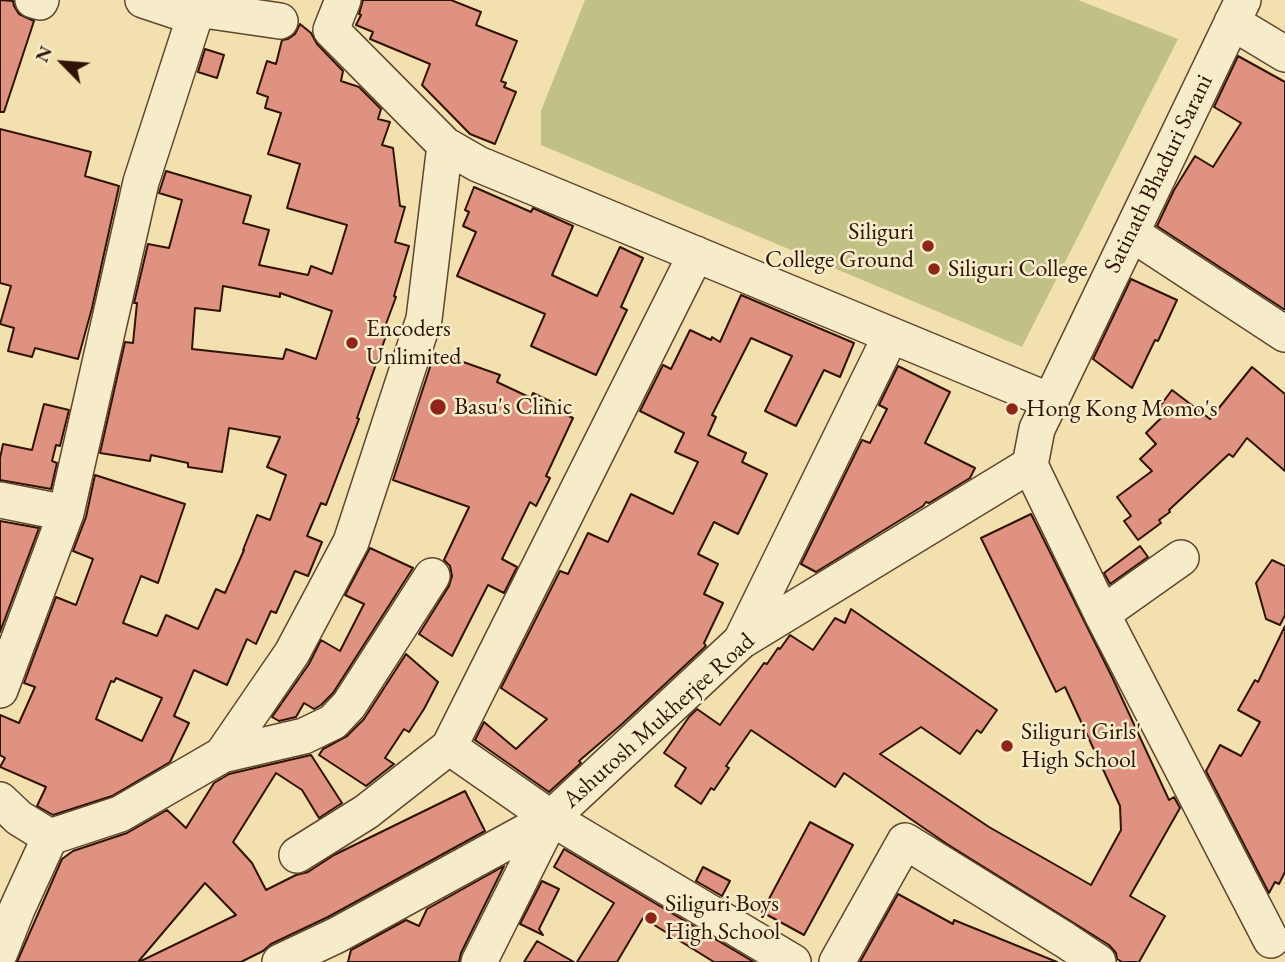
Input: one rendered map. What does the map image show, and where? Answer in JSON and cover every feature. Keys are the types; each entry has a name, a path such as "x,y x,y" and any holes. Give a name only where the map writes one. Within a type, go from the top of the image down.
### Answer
{"street":[{"path":"143,0 285,22 337,15 445,145 478,164 1050,401"},
{"path":"0,690 66,513 141,183 197,9"},
{"path":"1238,11 1285,54"},
{"name":"Satinath Bhaduri Sarani","path":"1030,465 1037,429 1238,11"},
{"path":"222,755 292,653 351,542 424,319 445,145"},
{"path":"1131,233 1285,334"},
{"path":"297,855 366,812 449,747 696,254"},
{"path":"741,641 891,335"},
{"path":"1030,465 1102,614 1271,939"},
{"name":"Ashutosh Mukherjee Road","path":"281,962 337,935 551,818 741,641 1030,465"},
{"path":"0,500 66,513"},
{"path":"1102,614 1181,558"},
{"path":"0,951 8,905 50,837 120,814 222,755 304,736 333,722 349,705 432,576"},
{"path":"449,747 551,818 793,962"},
{"path":"0,800 19,818 50,837"},
{"path":"479,962 551,818"},
{"path":"837,962 905,841 1098,962"}],"green space":[{"name":"Siliguri College Ground","path":"585,0 1078,0 1178,39 1022,347 541,145 541,111"}],"building":[{"path":"0,0 13,1 19,14 34,21 4,112 0,112"},
{"path":"363,0 451,0 481,12 476,25 517,41 501,81 506,83 504,87 516,92 495,144 470,134 422,85 430,64 370,39 373,32 356,25 361,15 359,14"},
{"path":"300,24 311,33 317,44 343,71 341,81 359,87 381,109 378,119 390,122 382,145 393,148 400,206 405,207 395,242 409,246 394,296 396,297 383,332 387,333 357,418 359,419 326,505 321,503 307,536 322,542 308,576 295,571 276,613 271,611 256,644 247,639 227,685 194,670 174,716 189,723 170,762 112,796 53,815 37,806 46,787 0,767 5,758 0,755 0,715 19,723 35,687 24,683 56,597 76,605 93,559 73,551 86,517 95,475 185,504 158,583 141,576 123,623 157,636 166,615 198,629 216,589 225,593 257,515 270,520 286,475 267,467 280,437 229,428 222,472 188,467 188,463 151,455 150,461 100,453 125,342 133,343 137,303 134,303 148,244 169,248 182,200 159,193 166,171 251,196 243,223 269,230 259,265 308,275 311,266 332,274 347,225 287,208 300,164 268,154 281,113 265,108 268,97 257,93 267,61 276,64 282,40 295,34","holes":["223,286 280,297 280,293 332,311 316,359 286,349 283,359 192,349 195,308 220,311","116,678 162,698 142,741 96,719 111,681 114,682"]},
{"path":"205,49 224,55 217,78 198,72"},
{"path":"1238,56 1285,82 1285,310 1157,226 1174,190 1195,156 1213,167 1241,123 1214,107"},
{"path":"0,129 91,152 85,176 119,186 78,359 35,348 32,357 8,351 14,328 0,324 11,286 0,283"},
{"path":"474,187 531,212 533,208 573,226 552,275 597,296 620,247 643,258 621,307 627,310 596,375 531,346 545,314 457,276 476,232 463,226 469,212 465,210"},
{"path":"1131,279 1177,300 1132,388 1093,359"},
{"path":"741,295 854,343 840,377 824,370 796,426 765,411 792,356 751,338 712,415 716,417 708,435 746,453 742,462 767,474 738,534 714,522 698,554 718,564 704,594 723,603 704,643 706,646 579,761 581,763 549,792 475,740 484,722 516,749 547,719 501,688 560,571 568,574 588,533 608,542 631,494 673,514 698,462 675,452 684,433 640,411 663,365 671,369 690,330 720,342"},
{"path":"435,352 500,375 497,382 531,398 533,393 562,407 560,412 573,418 546,476 550,478 536,506 530,502 502,559 517,567 504,593 488,585 452,656 419,634 449,586 452,576 450,566 444,560 469,507 393,480"},
{"path":"898,366 950,392 925,443 975,468 970,478 929,503 926,502 816,572 801,564 862,440 870,443 887,409 879,405"},
{"path":"1252,367 1285,394 1285,471 1247,438 1233,457 1229,454 1159,520 1161,523 1138,540 1124,521 1131,516 1117,497 1152,471 1140,459 1156,444 1146,433 1168,411 1160,406 1172,390 1210,419"},
{"path":"44,404 69,410 60,446 56,445 52,461 57,463 51,489 0,480 3,444 32,450"},
{"path":"1031,514 1113,679 1169,800 1174,797 1180,808 1130,896 1165,916 1139,962 1122,962 1117,959 1116,953 1109,945 947,844 844,773 835,787 751,730 726,766 729,768 701,804 675,786 686,768 664,753 697,709 720,725 764,663 767,664 790,635 813,650 835,618 845,623 851,609 997,710 981,733 977,730 960,754 921,727 880,754 989,827 1091,885 1121,830 1120,806 1065,687 1056,692 981,538"},
{"path":"0,521 39,528 0,632"},
{"path":"1140,546 1148,557 1110,584 1104,573"},
{"path":"370,548 413,568 333,693 314,709 304,703 296,717 279,721 272,717 309,664 321,640 340,651 364,604 345,595"},
{"path":"1272,560 1285,566 1285,615 1280,625 1266,619 1256,583"},
{"path":"1285,626 1285,872 1279,884 1275,882 1269,893 1206,771 1220,745 1241,756 1260,722 1238,710 1255,680 1258,682"},
{"path":"406,654 438,682 409,732 404,729 385,758 394,764 366,786 319,755 323,749 347,736 364,719"},
{"path":"311,755 342,803 319,818 302,790 276,773 233,842 252,863 266,890 308,872 334,855 465,791 485,831 241,962 139,962 236,915 205,883 138,962 17,962 62,859 73,851 127,833 167,810 186,828 214,783 229,774"},
{"path":"810,822 853,845 804,935 762,912"},
{"path":"564,849 754,962 714,962 643,918 617,962 577,962 614,903 554,867"},
{"path":"504,866 459,962 348,962 351,950 406,920 419,926 427,909"},
{"path":"703,867 730,881 722,896 696,881"},
{"path":"542,881 559,889 539,929 543,935 520,924"},
{"path":"898,894 953,924 954,920 1057,962 860,962"},
{"path":"537,941 574,962 524,962"}],"place":[{"name":"Siliguri College Ground","path":"928,246"},
{"name":"Siliguri College","path":"934,269"},
{"name":"Encoders Unlimited","path":"352,343"},
{"name":"Basu's Clinic","path":"438,407"},
{"name":"Hong Kong Momo's","path":"1012,409"},
{"name":"Siliguri Girls' High School","path":"1007,746"},
{"name":"Siliguri Boys High School","path":"651,918"}]}
